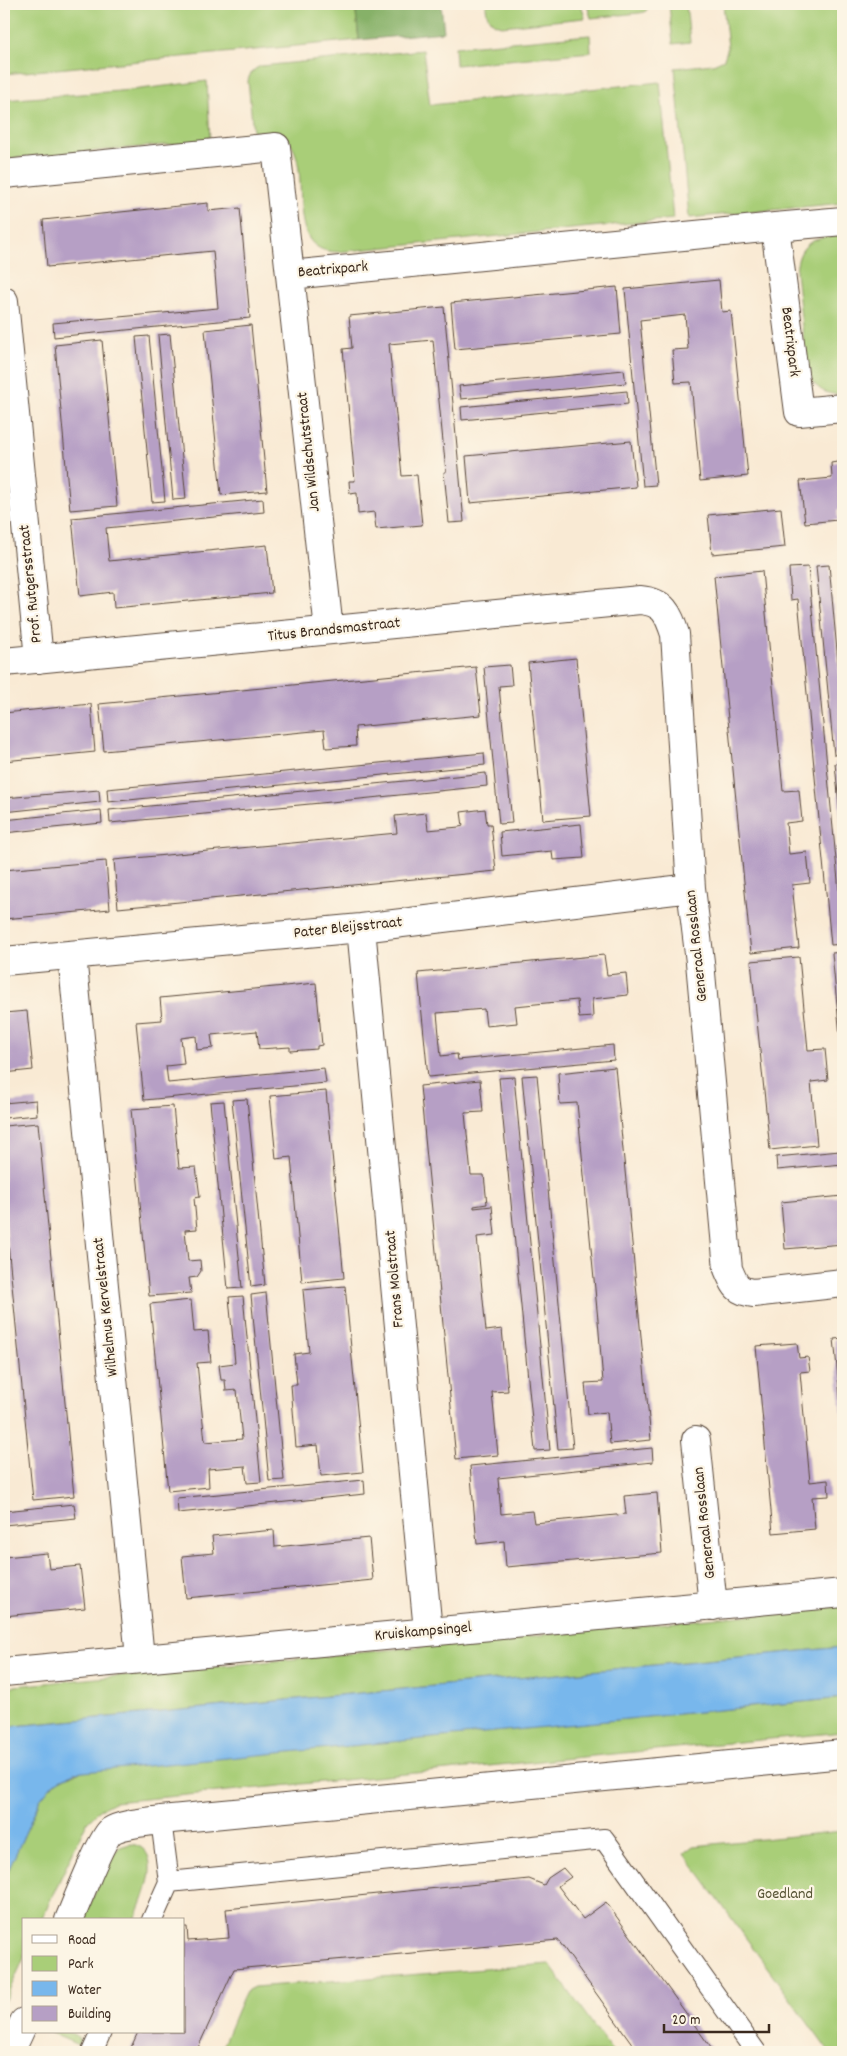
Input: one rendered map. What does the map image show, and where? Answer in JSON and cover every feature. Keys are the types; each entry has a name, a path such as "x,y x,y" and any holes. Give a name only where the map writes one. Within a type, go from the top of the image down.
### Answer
{"street":[{"name":"Beatrixpark","path":"4,174 276,147 290,275 843,221"},
{"name":"Beatrixpark","path":"776,227 799,412 843,408"},
{"name":"Jan Wildschutstraat","path":"290,275 328,630"},
{"name":"Prof. Rutgersstraat","path":"4,301 39,659"},
{"name":"Titus Brandsmastraat","path":"4,662 640,600 652,601 663,607"},
{"name":"Generaal Rosslaan","path":"663,607 670,619 675,634 691,888 700,962 728,1269 736,1286 742,1292 754,1293 843,1283"},
{"name":"Pater Bleijsstraat","path":"4,961 360,928 691,888"},
{"name":"Frans Molstraat","path":"360,928 428,1631"},
{"name":"Wilhelmus Kervelstraat","path":"72,955 140,1658"},
{"name":"Generaal Rosslaan","path":"696,1440 713,1606"},
{"name":"Kruiskampsingel","path":"4,1672 843,1593"},
{"path":"70,1918 99,1851 111,1831 126,1826 161,1820 843,1754"},
{"path":"10,2052 22,2026"}],"lane":[{"path":"153,1918 169,1882 161,1820"},
{"path":"169,1882 604,1839 756,2052"},
{"path":"92,2052 100,2034"}],"green space":[{"path":"4,4 355,4 359,40 4,74"},
{"path":"355,4 441,4 444,32 359,40"},
{"path":"486,4 543,4 562,7 581,4 585,18 501,26 489,18"},
{"path":"587,4 651,4 645,12 591,18"},
{"path":"669,4 686,4 690,42 673,44"},
{"path":"723,4 843,4 843,203 689,218 675,68 713,64 724,59 728,47"},
{"path":"590,35 591,52 456,65 455,47"},
{"path":"423,50 430,105 660,82 673,219 337,252 316,246 306,231 301,211 298,165 292,146 278,134 253,132 248,81 251,73 261,66"},
{"path":"207,81 210,141 4,159 4,100 132,90"},
{"path":"843,235 843,394 831,394 817,387 807,372 796,272 801,253 810,243 824,238"},
{"path":"843,1606 843,1647 4,1727 4,1687"},
{"path":"843,1698 843,1732 114,1802 99,1810 87,1822 42,1918 22,1918 22,1962 4,2002 4,1880 40,1800 48,1789 64,1777 85,1771"},
{"name":"Goedland","path":"843,1831 843,2052 829,2052 684,1853 693,1846"},
{"path":"130,1844 141,1848 148,1855 150,1865 147,1888 136,1918 84,1918 112,1855 120,1847"},
{"path":"549,1964 613,2052 220,2052 246,1991 254,1987"},
{"path":"53,2034 72,2034 80,2040 78,2045"}],"water":[{"path":"843,1647 843,1698 74,1773 53,1784 40,1800 4,1880 4,1727"}],"building":[{"path":"208,203 208,211 240,208 250,318 54,337 53,323 218,308 213,251 47,267 43,220"},
{"path":"719,280 722,312 731,311 748,476 700,481 691,382 675,383 672,350 688,349 685,315 640,320 656,485 643,486 625,289"},
{"path":"617,287 621,334 455,349 451,303"},
{"path":"444,307 464,522 449,523 433,340 389,344 402,476 417,475 422,525 376,529 374,512 358,514 357,493 350,494 349,481 355,481 343,349 352,348 349,316"},
{"path":"251,325 267,491 221,495 205,330"},
{"path":"170,334 186,499 173,500 158,335"},
{"path":"149,336 165,501 152,502 136,337"},
{"path":"102,340 117,506 70,510 55,345"},
{"path":"624,370 626,383 461,399 459,386"},
{"path":"627,391 628,404 462,420 461,407"},
{"path":"631,441 636,487 470,503 466,456"},
{"path":"843,461 843,509 837,510 838,520 805,523 800,481 832,478 831,463"},
{"path":"263,499 264,512 106,528 109,561 267,545 272,593 114,608 113,592 80,596 72,518"},
{"path":"781,508 785,547 712,554 708,515"},
{"path":"829,565 843,715 843,754 834,755 816,566"},
{"path":"808,567 843,933 843,944 831,945 798,599 791,600 789,568"},
{"path":"762,571 783,791 799,790 802,821 786,823 789,854 807,852 810,883 792,885 799,948 751,953 714,576"},
{"path":"576,658 591,816 543,820 528,663"},
{"path":"510,665 512,685 499,686 512,823 499,824 484,667"},
{"path":"476,667 481,715 355,727 356,746 326,748 324,730 104,751 99,704"},
{"path":"91,704 95,752 4,761 4,713"},
{"path":"484,753 485,765 108,802 107,789"},
{"path":"843,762 843,837 842,837 835,763"},
{"path":"486,773 487,786 110,823 109,810"},
{"path":"99,790 100,802 4,812 4,798"},
{"path":"485,809 487,824 491,824 496,871 118,908 114,860 397,833 395,816 426,813 428,830 459,827 463,826 461,812"},
{"path":"101,810 102,823 4,833 4,820"},
{"path":"581,824 584,858 553,860 552,851 502,856 500,832"},
{"path":"106,861 110,909 4,919 4,870"},
{"path":"843,952 843,1057 842,1057 832,953"},
{"path":"604,955 607,975 626,973 628,995 592,999 593,1017 579,1018 577,1000 515,1006 517,1023 486,1026 484,1009 437,1013 441,1056 457,1054 458,1060 613,1045 614,1060 428,1077 418,973"},
{"path":"799,957 808,1050 825,1049 828,1080 811,1082 817,1145 770,1150 751,961"},
{"path":"316,983 322,1045 317,1046 317,1049 290,1051 290,1047 259,1049 257,1031 211,1035 213,1048 197,1050 196,1036 181,1038 184,1064 166,1066 168,1083 324,1068 326,1083 144,1100 136,1022 162,1020 160,998"},
{"path":"27,1011 33,1070 4,1073 4,1013"},
{"path":"615,1067 651,1440 610,1444 607,1412 588,1414 585,1383 603,1382 598,1320 577,1103 560,1104 558,1073"},
{"path":"537,1075 573,1448 558,1449 522,1076"},
{"path":"514,1077 550,1450 535,1451 499,1078"},
{"path":"480,1080 483,1112 465,1113 471,1175 484,1175 487,1204 474,1206 474,1208 492,1206 495,1235 477,1237 486,1331 502,1329 508,1391 492,1392 498,1455 456,1459 420,1086"},
{"path":"326,1091 344,1278 302,1282 291,1157 276,1159 270,1096"},
{"path":"247,1099 265,1285 251,1287 232,1100"},
{"path":"36,1100 37,1115 4,1118 4,1103"},
{"path":"224,1101 242,1288 228,1289 210,1102"},
{"path":"173,1106 179,1168 196,1167 200,1197 194,1198 197,1229 185,1230 188,1261 200,1260 201,1271 197,1277 189,1278 191,1293 149,1296 131,1109"},
{"path":"38,1123 74,1496 33,1500 4,1203 4,1126"},
{"path":"843,1151 843,1164 777,1170 776,1157"},
{"path":"843,1196 843,1244 785,1249 781,1202"},
{"path":"345,1286 363,1472 321,1476 318,1445 296,1447 291,1385 297,1385 294,1354 309,1352 303,1290"},
{"path":"266,1293 284,1480 269,1481 251,1295"},
{"path":"243,1296 261,1482 247,1483 245,1466 208,1469 209,1487 168,1491 150,1304 191,1300 194,1332 208,1331 211,1362 197,1363 205,1442 242,1439 237,1390 226,1391 225,1380 221,1380 219,1365 235,1363 229,1297"},
{"path":"843,1338 843,1416 842,1416 834,1339"},
{"path":"797,1343 799,1358 808,1357 810,1371 800,1372 810,1482 828,1480 829,1496 812,1497 815,1529 773,1533 756,1346"},
{"path":"652,1448 653,1462 498,1478 501,1514 532,1511 534,1523 626,1514 624,1496 657,1493 662,1553 506,1567 504,1541 477,1544 470,1466"},
{"path":"364,1480 365,1494 178,1513 177,1498"},
{"path":"74,1504 76,1518 4,1525 4,1511"},
{"path":"274,1530 275,1547 369,1538 373,1580 186,1598 182,1556 214,1553 212,1536"},
{"path":"47,1553 49,1569 80,1566 85,1608 4,1616 4,1557"},
{"path":"563,1868 571,1877 558,1886 583,1919 606,1902 714,2052 638,2052 558,1940 234,1969 196,2052 129,2052 137,2034 185,2034 185,1927 187,1927 188,1941 229,1938 226,1909 529,1879 544,1885 548,1878"}]}
